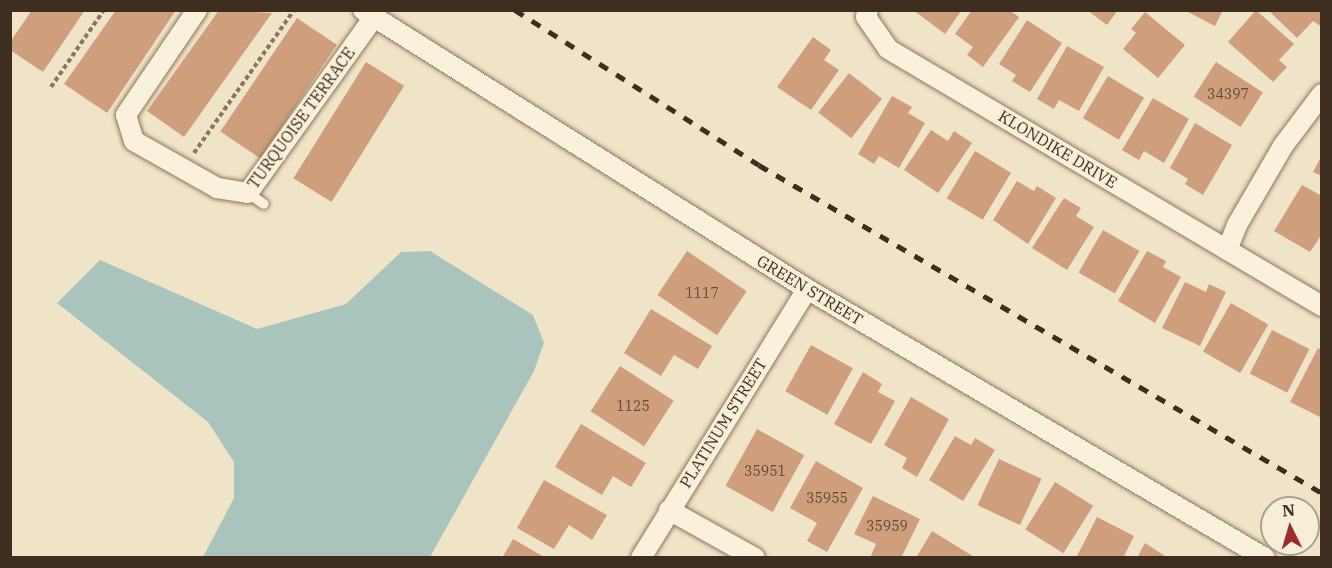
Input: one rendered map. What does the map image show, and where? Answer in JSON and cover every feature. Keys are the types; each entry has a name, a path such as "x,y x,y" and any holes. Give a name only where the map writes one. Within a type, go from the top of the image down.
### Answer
{"street":[{"name":"TURQUOISE TERRACE","path":"197,10 126,115 134,141 217,188 256,199 368,14"},
{"name":"KLONDIKE DRIVE","path":"868,10 866,17 888,49 1322,306"},
{"name":"GREEN STREET","path":"368,14 807,289 1265,558"},
{"path":"1227,250 1237,225 1283,146 1322,94"},
{"name":"PLATINUM STREET","path":"640,558 807,289"},
{"path":"669,510 755,558"}],"path":[{"path":"51,87 104,10"},
{"path":"184,169 294,10"}],"water":[{"path":"430,251 533,315 544,343 534,371 430,557 203,557 234,498 234,462 208,422 57,303 100,260 257,329 346,304 401,252"}],"building":[{"path":"32,10 85,10 43,72 10,50 10,42"},
{"path":"116,10 176,10 107,113 64,84"},
{"path":"219,10 272,13 184,137 147,111"},
{"path":"913,10 962,10 945,34"},
{"path":"972,10 1009,10 1019,17 983,67 967,55 973,47 955,34"},
{"path":"1087,10 1118,10 1107,25"},
{"path":"1184,10 1223,10 1215,26"},
{"path":"1256,10 1294,44 1279,60 1287,67 1273,82 1228,42"},
{"path":"1268,10 1322,10 1322,27 1313,21 1297,38"},
{"path":"1145,12 1185,45 1158,78 1123,49 1136,33 1131,29"},
{"path":"297,18 337,45 260,158 220,132"},
{"path":"1027,20 1062,43 1030,92 1012,81 1016,75 999,64"},
{"path":"813,37 831,50 824,60 839,70 811,110 777,87"},
{"path":"1067,46 1104,67 1079,111 1059,100 1054,109 1037,99"},
{"path":"366,62 404,86 332,202 293,178"},
{"path":"1216,62 1263,92 1241,127 1194,96"},
{"path":"849,73 882,99 851,138 818,112"},
{"path":"1108,76 1144,98 1119,140 1083,118"},
{"path":"892,96 912,107 908,113 925,123 899,168 879,156 874,164 858,154"},
{"path":"1153,98 1189,119 1164,163 1144,151 1139,160 1122,150"},
{"path":"1195,123 1232,145 1203,195 1185,184 1188,179 1170,168"},
{"path":"931,130 948,141 954,131 972,143 938,193 904,170"},
{"path":"975,151 1011,173 983,220 947,198"},
{"path":"1322,155 1322,176 1313,172"},
{"path":"1017,181 1034,191 1037,186 1056,198 1028,244 993,220"},
{"path":"1302,185 1322,196 1322,234 1310,252 1274,231"},
{"path":"1064,198 1081,208 1076,216 1094,227 1067,270 1032,248"},
{"path":"1103,230 1139,251 1115,293 1078,272"},
{"path":"687,251 747,291 717,335 657,295"},
{"path":"1147,251 1166,261 1163,267 1181,277 1155,323 1118,301"},
{"path":"1185,282 1206,292 1209,284 1226,292 1200,346 1162,328"},
{"path":"1231,303 1268,324 1240,373 1203,351"},
{"path":"651,309 712,346 698,369 674,355 661,376 624,353"},
{"path":"1272,330 1309,349 1287,393 1250,374"},
{"path":"811,345 853,368 827,415 785,391"},
{"path":"1318,348 1322,350 1322,418 1290,402"},
{"path":"620,366 674,401 644,446 591,411"},
{"path":"863,372 882,384 878,392 895,401 871,444 834,424"},
{"path":"911,397 949,419 917,477 902,468 907,458 884,445"},
{"path":"581,424 646,463 631,487 613,476 602,495 555,467"},
{"path":"757,429 804,455 773,512 725,486"},
{"path":"955,436 971,445 975,438 995,450 963,501 929,480"},
{"path":"999,459 1042,479 1020,525 977,505"},
{"path":"816,461 863,488 827,552 807,541 817,523 790,508"},
{"path":"544,480 607,515 592,540 569,525 554,549 517,528"},
{"path":"1055,482 1093,506 1063,553 1025,529"},
{"path":"873,496 920,519 901,558 870,558 876,544 854,534"},
{"path":"1097,517 1134,536 1123,558 1076,558"},
{"path":"932,531 976,558 916,558"},
{"path":"513,539 546,558 502,558"},
{"path":"1145,543 1168,558 1137,558"}],"railway":[{"path":"515,10 759,165 1322,493"}]}
